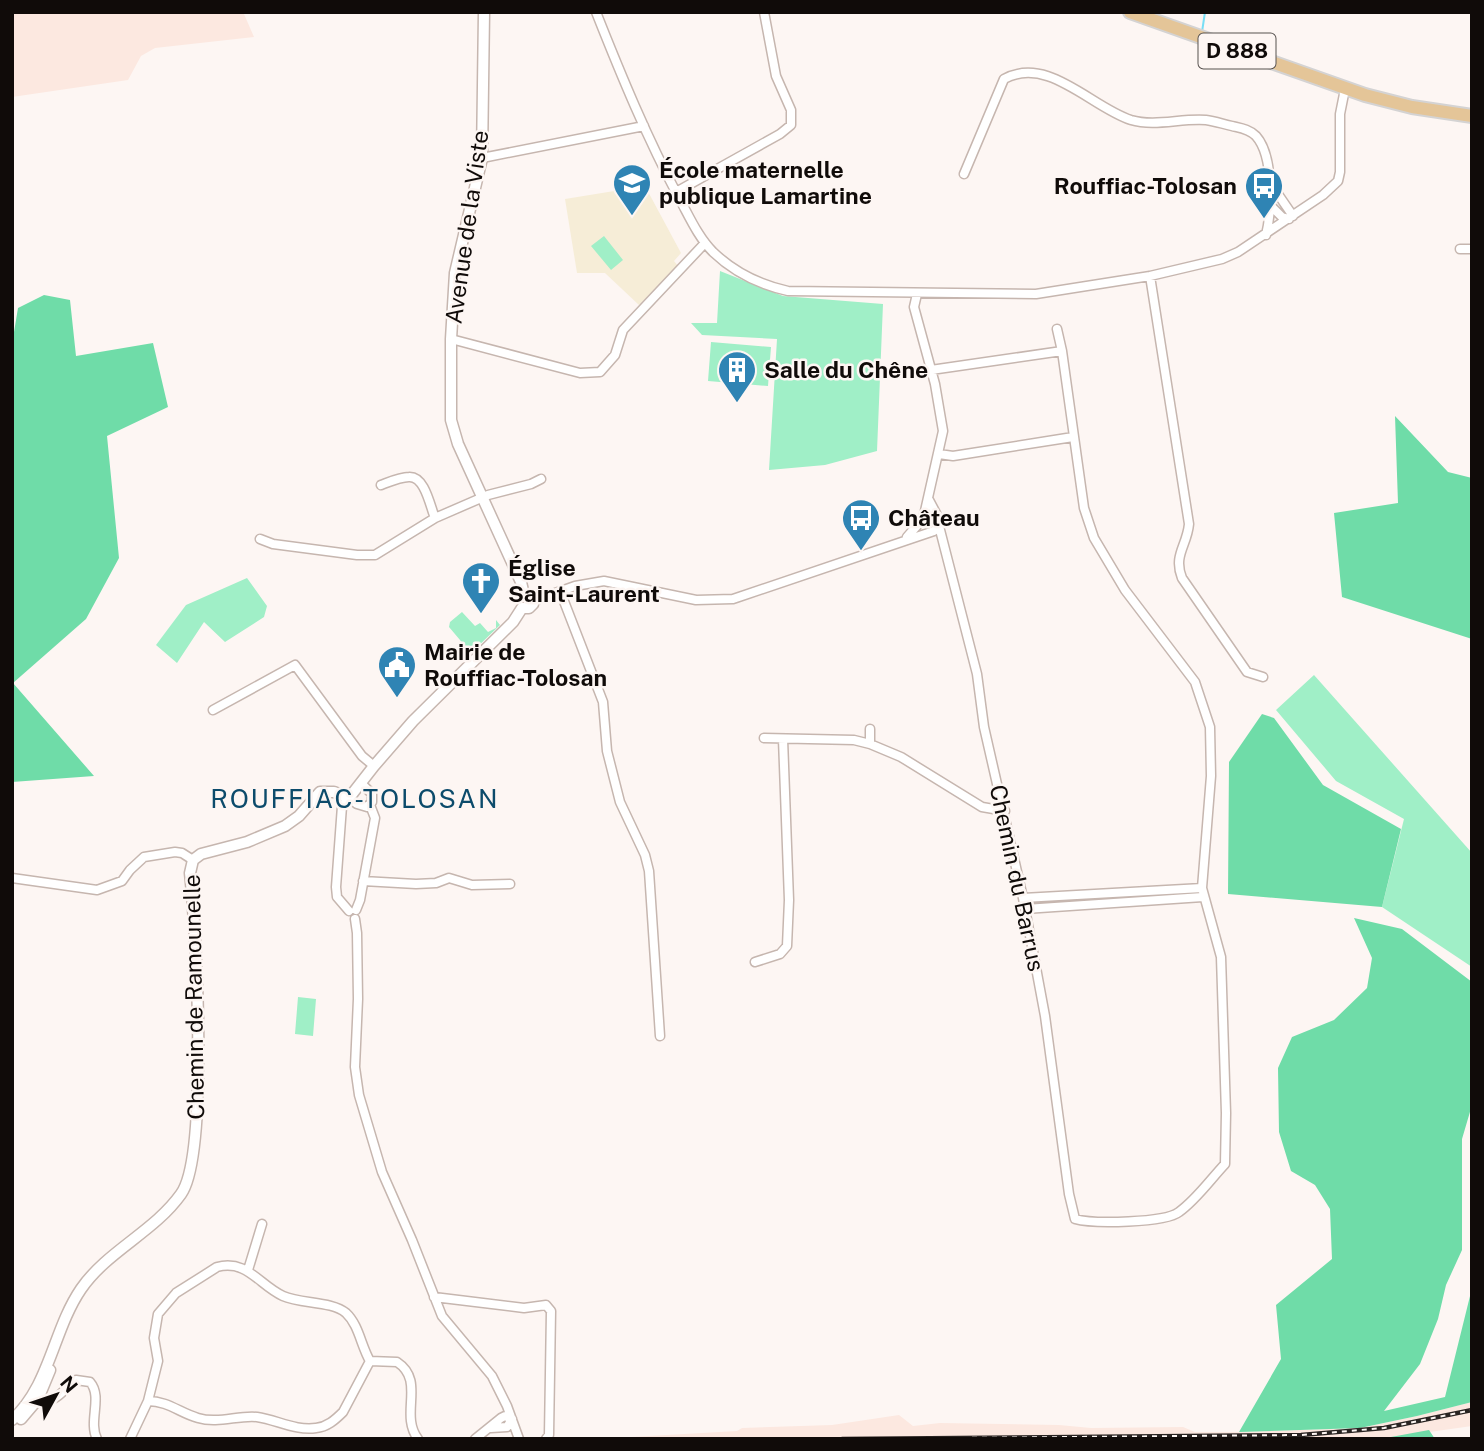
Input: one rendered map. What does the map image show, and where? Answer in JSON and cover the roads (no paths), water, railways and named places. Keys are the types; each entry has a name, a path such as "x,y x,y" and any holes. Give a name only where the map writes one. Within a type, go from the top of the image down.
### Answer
{"main road":[{"name":"D 888","path":"1133,13 1391,103 1472,116"}],"street":[{"name":"Avenue de la Viste","path":"484,12 482,158 455,272 451,339 452,420 458,444 528,598"},
{"path":"596,12 644,126 676,192 705,243 738,271 776,288 802,292 1036,294 1150,276 1231,256 1323,195 1340,177 1340,114 1345,89"},
{"path":"676,192 780,134 791,125 791,110 776,76 764,12"},
{"path":"964,174 1004,79 1016,72 1035,73 1065,82 1110,112 1133,121 1206,120 1247,130 1261,143 1271,184 1291,217"},
{"path":"482,158 644,126"},
{"path":"1266,235 1271,184"},
{"path":"1269,204 1282,217 1291,217"},
{"path":"451,339 580,373 600,372 615,355 623,330 705,243"},
{"path":"1460,249 1472,249"},
{"path":"1150,276 1189,524 1188,536 1178,558 1178,567 1182,578 1247,672 1263,677"},
{"path":"917,294 914,307 942,412 943,432 929,500 922,518 923,527 941,540"},
{"path":"1057,329 1084,508 1094,538 1125,590 1195,682 1210,726 1212,776 1202,893"},
{"path":"931,370 1062,351"},
{"path":"939,454 953,456 1073,437"},
{"path":"381,485 409,476 416,478 421,483 435,518"},
{"path":"260,539 273,544 375,555 435,518 482,497 541,479"},
{"path":"353,913 337,897 342,806 414,721 513,622 522,608 518,601 589,582 604,581 696,600 733,599 939,526 939,519 929,500"},
{"path":"902,541 922,518 929,513 935,514"},
{"name":"Chemin du Barrus","path":"939,526 977,674 984,727 1023,898 1045,1016 1069,1194 1075,1219 1112,1222 1166,1218 1178,1214 1225,1164 1221,957 1202,893"},
{"path":"560,591 603,702 608,760 620,802 645,855 649,871 660,1036"},
{"path":"213,710 295,665 362,756 374,766"},
{"path":"870,729 870,744"},
{"path":"764,738 853,740 870,744 901,757 990,811 1005,811"},
{"path":"755,962 780,954 787,946 789,900 783,739"},
{"path":"361,783 372,794 370,805 374,818 360,900 353,913 358,973 356,1081 387,1187 412,1240 434,1297 447,1325 484,1366 501,1396 517,1439"},
{"name":"Chemin de Ramounelle","path":"12,1423 38,1394 55,1345 81,1289 104,1263 170,1208 183,1192 192,1166 198,1043 190,873 193,860 201,854 247,842 285,826 299,816 320,792 334,792 349,797"},
{"path":"349,797 361,806 370,805"},
{"path":"12,878 97,890 122,881 144,857 175,852 193,860"},
{"path":"363,881 416,884 436,883 449,878 472,885 510,884"},
{"path":"1023,898 1202,893"},
{"path":"1025,909 1202,893"},
{"path":"248,1270 262,1224"},
{"path":"130,1439 148,1401 158,1361 154,1338 155,1322 163,1307 176,1293 217,1267 231,1265 248,1270 282,1296 342,1310 353,1321 370,1361"},
{"path":"434,1297 524,1308 546,1305 551,1311 547,1437"},
{"path":"148,1401 165,1403 206,1420 259,1417 302,1429 320,1428 336,1419 342,1412 370,1361"},
{"path":"370,1361 397,1362 407,1371 412,1383 409,1419 418,1439"},
{"path":"38,1394 48,1401 62,1395 76,1380 90,1382 96,1392 94,1430 97,1439"},
{"path":"475,1439 509,1420"}],"waterway":[{"path":"1202,32 1205,12"}],"railway":[{"path":"842,1439 1301,1435 1384,1428 1472,1410"}],"place":[{"name":"École maternelle publique Lamartine","path":"632,217"},
{"name":"Rouffiac-Tolosan","path":"1264,220"},
{"name":"Salle du Chêne","path":"737,404"},
{"name":"Château","path":"861,552"},
{"name":"Église Saint-Laurent","path":"481,615"},
{"name":"Mairie de Rouffiac-Tolosan","path":"397,699"}],"district":[{"name":"ROUFFIAC-TOLOSAN","path":"355,799"}]}
